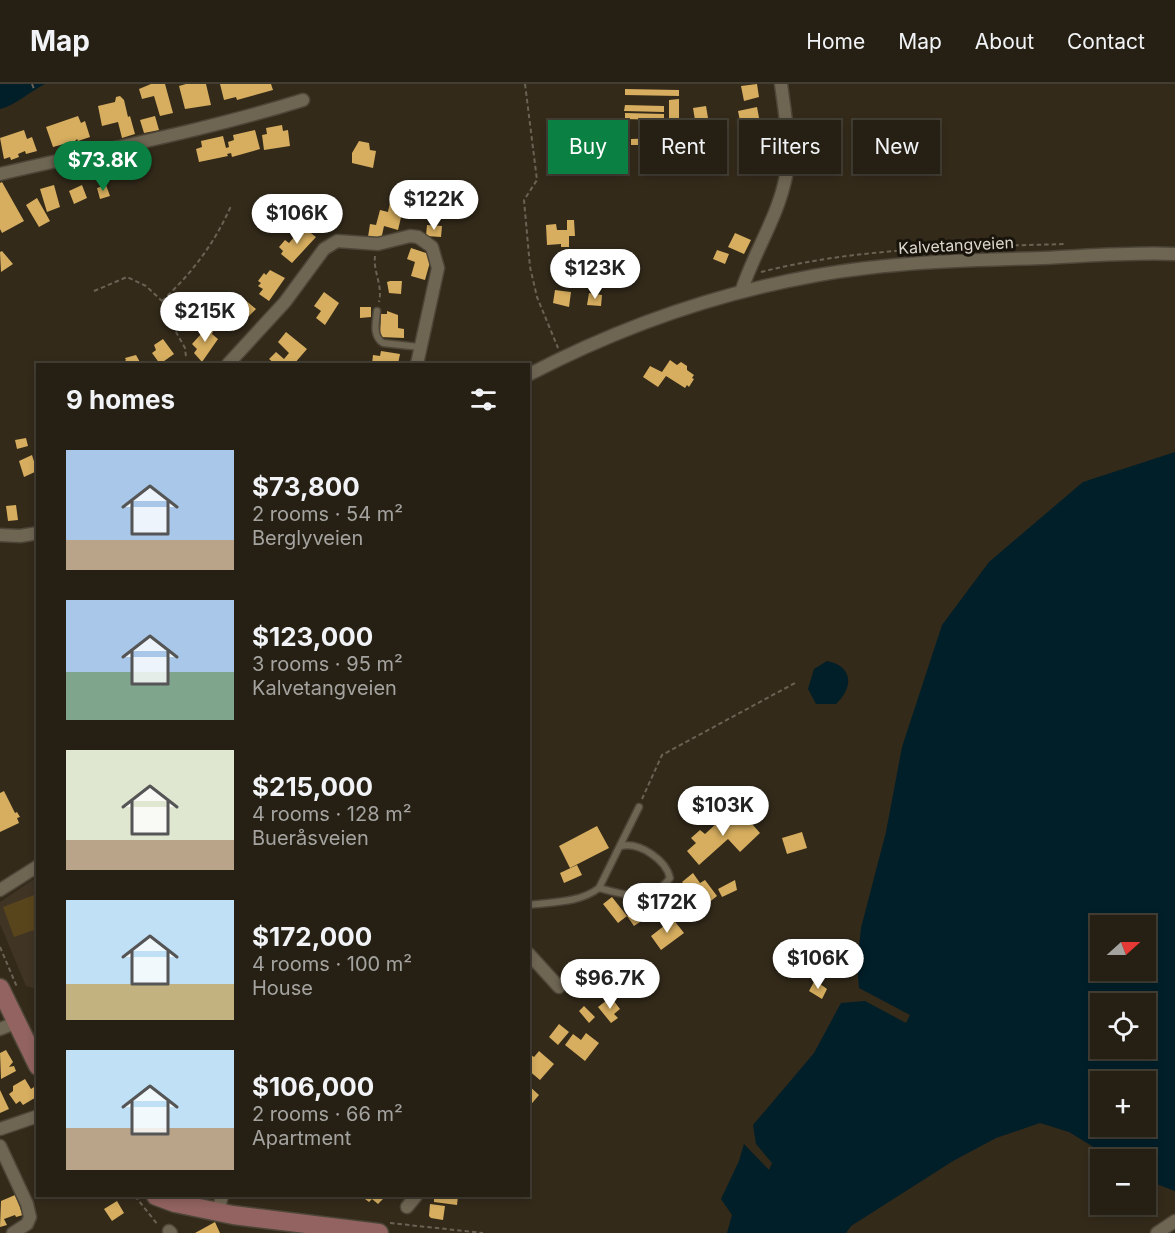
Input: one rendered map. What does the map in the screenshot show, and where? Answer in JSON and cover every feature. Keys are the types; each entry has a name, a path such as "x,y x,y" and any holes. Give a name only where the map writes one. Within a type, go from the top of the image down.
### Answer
{"main road":[{"path":"0,988 8,1026 36,1063"},
{"path":"159,1197 176,1203 220,1204 357,1232 379,1233"}],"street":[{"path":"741,292 778,203 786,175 786,127 781,84"},
{"path":"0,174 97,153 256,114 303,100"},
{"path":"229,363 285,302 324,249 337,241 378,244 402,237 418,237 428,242 435,254 437,274 417,363"},
{"name":"Kalvetangveien","path":"530,374 561,358 659,317 741,292 815,275 914,263 1175,254"},
{"path":"0,535 20,536 36,532"},
{"path":"0,890 36,867"},
{"path":"530,955 559,987"},
{"path":"0,1129 36,1117"},
{"path":"0,1146 30,1211 27,1224 13,1233"},
{"path":"407,1207 415,1197"},
{"path":"1157,1233 1175,1221"}],"lane":[{"path":"377,311 375,332 379,340 383,343 419,347"},
{"path":"530,905 577,899 599,888 639,807"},
{"path":"599,888 635,898 657,891 669,878 665,866 657,859 632,846 621,846"}],"path":[{"path":"32,84 34,89"},
{"path":"525,84 537,180 524,201 530,267 537,297 561,358"},
{"path":"162,301 189,276 217,237 231,206"},
{"path":"377,311 381,288 374,264 378,244"},
{"path":"94,291 127,277 146,286 162,301 185,348 186,357"},
{"path":"639,807 662,755 795,683"},
{"path":"136,1197 155,1221 170,1232"}],"shaded area":[{"path":"36,878 36,989 26,986 0,924 0,902"},
{"path":"36,894 36,929 14,937 3,907"}],"water":[{"path":"0,84 45,84 11,105 0,109"},
{"path":"1175,452 1175,1191 1156,1184 1156,1149 1097,1149 1069,1132 1040,1123 996,1138 953,1161 851,1226 846,1233 727,1233 732,1215 721,1199 739,1161 744,1144 769,1170 772,1163 756,1144 753,1125 814,1053 841,1003 865,1001 906,1023 910,1015 859,988 857,965 861,928 886,832 902,747 942,625 989,562 1083,482"},
{"path":"827,661 842,667 846,672 848,684 846,691 836,704 816,704 808,689 814,669"}],"building":[{"path":"151,84 165,84 173,113 160,116 154,96 142,99 139,89"},
{"path":"206,84 211,105 185,109 179,86"},
{"path":"220,84 271,84 273,90 237,100 236,97 224,100"},
{"path":"757,84 759,97 744,101 741,86"},
{"path":"625,89 679,90 679,96 625,95"},
{"path":"120,96 124,100 135,134 122,138 118,122 102,126 98,106 115,102 116,97"},
{"path":"679,99 679,120 669,120 669,100"},
{"path":"625,105 664,106 664,112 624,111"},
{"path":"706,106 708,120 695,120 693,108"},
{"path":"757,107 759,120 740,120 738,111"},
{"path":"625,113 664,114 664,120 625,119"},
{"path":"78,116 81,123 85,121 90,137 53,147 46,127"},
{"path":"155,116 159,130 144,133 140,120"},
{"path":"282,125 283,131 288,130 290,146 264,150 262,135 267,134 266,128"},
{"path":"24,130 27,139 32,137 37,151 26,154 25,151 18,154 19,157 11,160 10,157 4,159 0,138"},
{"path":"255,130 260,149 232,157 231,153 227,154 228,156 199,162 196,149 202,147 201,141 223,136 226,148 229,147 228,142 234,140 233,135"},
{"path":"631,139 640,139 640,145 631,145"},
{"path":"359,141 369,143 370,150 376,151 373,168 352,163 352,153"},
{"path":"139,158 142,171 140,175 130,178 126,175 113,179 109,164"},
{"path":"2,182 24,221 2,233 0,229 0,183"},
{"path":"54,185 60,207 47,212 40,189"},
{"path":"82,185 87,198 74,204 69,191"},
{"path":"106,185 110,196 100,199 97,188"},
{"path":"427,189 448,192 447,199 458,201 456,216 443,215 444,207 421,208"},
{"path":"37,198 50,221 39,227 26,205"},
{"path":"390,202 404,205 398,230 384,226 381,240 368,237 370,224 376,225 380,210 388,212"},
{"path":"567,220 574,220 575,236 569,236 569,247 561,247 561,244 547,245 546,225 556,224 557,230 567,230"},
{"path":"427,225 442,226 441,237 426,236"},
{"path":"303,227 316,237 292,263 281,254 283,251 279,247 285,240 289,243"},
{"path":"735,233 751,240 744,254 728,247"},
{"path":"411,248 432,255 425,280 411,276 415,262 407,259"},
{"path":"717,250 729,254 725,264 713,259"},
{"path":"2,251 13,264 1,272 0,252"},
{"path":"270,270 285,278 269,301 259,294 263,289 258,286 261,283 258,281 264,273 266,275"},
{"path":"402,281 401,294 389,293 387,282"},
{"path":"555,290 571,292 569,307 553,303"},
{"path":"324,292 339,303 325,325 316,318 321,311 314,306"},
{"path":"589,293 602,295 601,306 587,305"},
{"path":"239,295 256,309 234,331 224,322 230,315 225,311"},
{"path":"360,307 371,307 371,317 360,318"},
{"path":"387,311 398,315 398,328 404,329 404,338 380,337 381,314 387,314"},
{"path":"209,325 214,329 212,334 218,339 202,362 194,353 197,349 192,344"},
{"path":"286,332 307,349 295,363 274,363 269,359 276,352 284,359 289,353 278,342"},
{"path":"163,339 174,354 159,363 152,353 156,350 154,345"},
{"path":"381,351 400,354 398,363 372,363 373,355 380,356"},
{"path":"136,355 140,363 123,363 125,358"},
{"path":"670,360 677,365 681,362 694,375 689,387 687,385 685,388 666,376 658,387 643,377 650,366 662,372"},
{"path":"26,438 28,446 17,449 15,440"},
{"path":"32,455 36,471 24,477 19,461"},
{"path":"16,505 18,520 8,521 6,506"},
{"path":"4,791 15,813 17,812 20,817 17,818 19,823 0,832 0,793"},
{"path":"731,810 740,820 745,816 760,833 740,852 728,839 699,865 687,851 696,843 691,838 700,830 705,834"},
{"path":"597,826 609,848 570,868 559,846"},
{"path":"802,832 807,848 787,854 782,838"},
{"path":"577,865 582,875 564,883 560,873"},
{"path":"693,873 700,883 705,880 717,896 702,908 695,899 693,900 682,882"},
{"path":"735,880 737,890 722,897 718,889"},
{"path":"612,897 627,916 618,923 603,904"},
{"path":"639,908 646,918 634,926 627,916"},
{"path":"673,919 684,933 661,950 651,936"},
{"path":"815,980 827,989 822,999 809,991"},
{"path":"611,997 620,1009 614,1014 618,1018 611,1023 598,1007"},
{"path":"584,1006 595,1017 589,1023 579,1011"},
{"path":"559,1024 569,1032 558,1045 549,1037"},
{"path":"586,1033 599,1043 585,1061 565,1045 573,1034 581,1040"},
{"path":"6,1050 13,1062 9,1067 14,1066 16,1071 1,1079 0,1053"},
{"path":"539,1051 554,1064 540,1080 530,1072 530,1056 534,1057"},
{"path":"25,1079 31,1089 34,1087 36,1097 23,1105 20,1101 16,1104 9,1094 13,1091 13,1086"},
{"path":"530,1087 539,1095 530,1106"},
{"path":"0,1090 9,1109 0,1113"},
{"path":"15,1195 23,1215 4,1219 7,1225 0,1227 1,1201"},
{"path":"362,1197 385,1197 378,1204 372,1199 369,1202"},
{"path":"434,1197 458,1197 457,1205 434,1202"},
{"path":"117,1201 124,1213 112,1221 104,1209"},
{"path":"430,1204 445,1206 443,1220 429,1216"},
{"path":"215,1222 220,1233 195,1233"}]}
